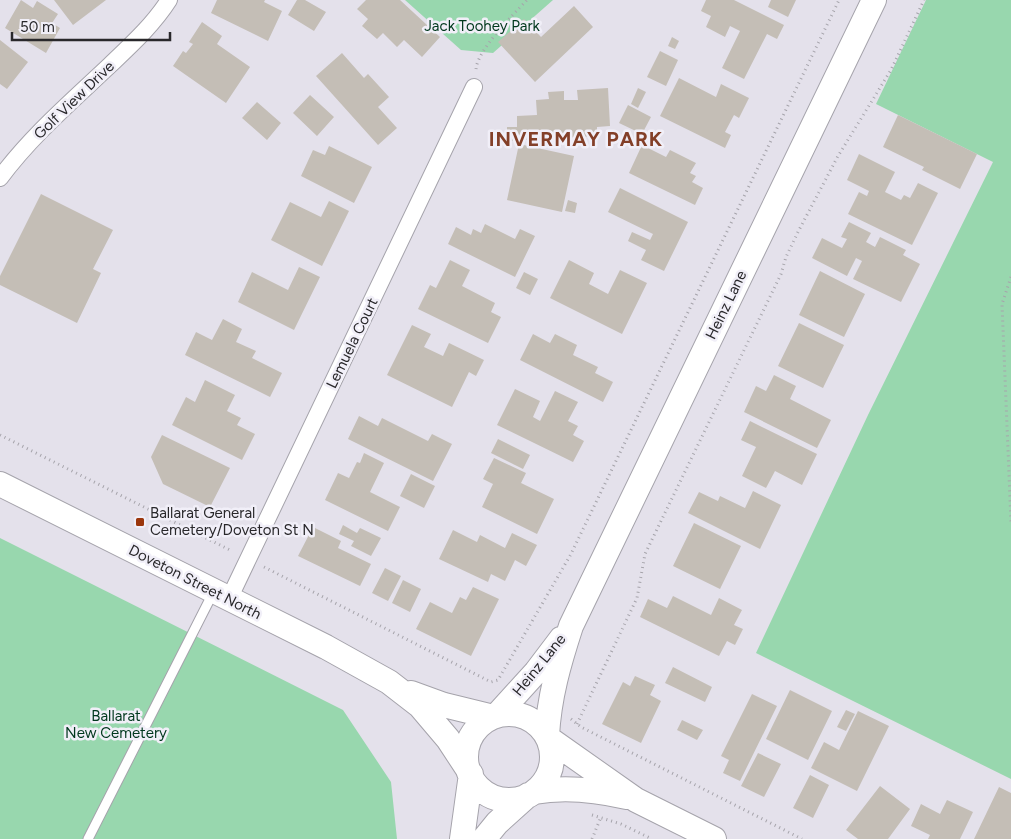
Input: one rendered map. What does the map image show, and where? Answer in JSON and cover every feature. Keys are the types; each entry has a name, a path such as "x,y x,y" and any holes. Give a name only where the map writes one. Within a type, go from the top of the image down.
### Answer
{"street":[{"name":"Golf View Drive","path":"0,178 40,131 142,34 169,0"},
{"name":"Heinz Lane","path":"547,737 550,705 558,667 578,610 874,0"},
{"name":"Lemuela Court","path":"221,595 248,559 474,88"},
{"name":"Doveton Street North","path":"0,484 326,648 389,682 431,700 494,717"},
{"name":"Heinz Lane","path":"494,717 520,690 553,650 578,610"},
{"name":"Doveton Street North","path":"389,682 420,706 448,739 470,773"},
{"path":"462,839 470,773 467,757 472,737 480,725 494,717 511,714 523,716 539,726 547,737 636,800 714,839"},
{"path":"484,839 497,822 543,783 551,766 552,754 547,737"},
{"path":"470,773 481,789 493,796 507,800 550,789 604,793 636,800"}],"lane":[{"path":"88,839 221,595"}],"path":[{"path":"474,88 476,63 502,27 527,0"},
{"path":"498,680 571,554 839,0"},
{"path":"577,724 637,598 645,554 781,274 786,257 838,156 891,70 924,0"},
{"path":"1011,277 1002,304 1011,522"},
{"path":"0,435 491,682 498,680 520,690"},
{"path":"550,705 577,724 802,839"},
{"path":"592,839 600,817"}],"green space":[{"name":"Jack Toohey Park","path":"405,0 553,0 493,53 461,50"},
{"path":"926,0 1011,0 1011,779 756,653 868,415 993,162 876,104"},
{"name":"Ballarat New Cemetery","path":"0,538 343,710 391,782 397,839 0,839"}],"building":[{"path":"21,0 33,8 37,1 58,14 52,23 60,28 46,53 5,28"},
{"path":"54,0 106,0 73,25"},
{"path":"217,0 265,0 264,2 282,11 268,41 211,13"},
{"path":"297,0 305,0 326,12 314,31 288,15"},
{"path":"366,0 400,0 440,37 422,57 404,40 397,47 383,33 377,39 362,26 368,19 357,9"},
{"path":"706,0 734,0 784,25 777,39 767,34 744,79 722,68 740,31 730,26 725,37 706,27 711,16 701,11"},
{"path":"771,0 796,0 788,17 768,7"},
{"path":"574,6 593,27 535,82 498,42 524,19 541,37"},
{"path":"202,22 222,36 217,44 250,67 226,103 173,66 183,51 186,53 193,44 189,42"},
{"path":"672,37 679,41 675,49 668,46"},
{"path":"0,40 28,62 7,89 0,84"},
{"path":"660,51 678,60 666,86 647,77"},
{"path":"342,53 364,78 368,74 389,97 378,107 397,128 378,145 316,76"},
{"path":"679,78 716,97 721,84 749,98 739,118 734,115 725,132 731,135 725,148 660,116"},
{"path":"608,88 610,126 597,127 597,136 507,141 507,127 517,127 517,116 537,115 536,100 549,99 548,92 564,91 564,100 578,100 577,90"},
{"path":"638,88 646,92 638,108 631,104"},
{"path":"310,95 334,117 317,136 293,113"},
{"path":"257,102 281,123 267,140 242,118"},
{"path":"628,105 651,117 642,134 619,123"},
{"path":"898,115 977,154 960,189 922,170 924,167 883,147"},
{"path":"519,144 574,156 562,212 507,200"},
{"path":"642,145 666,157 670,150 696,163 690,173 696,176 692,182 703,188 695,205 629,173"},
{"path":"329,146 372,167 354,203 301,176 313,150 325,155"},
{"path":"859,154 895,172 885,192 901,200 904,195 910,198 918,183 938,193 912,245 848,214 859,192 867,196 869,191 847,180"},
{"path":"620,188 688,222 664,271 641,260 646,250 628,241 632,232 650,240 653,234 608,212"},
{"path":"41,194 113,230 93,269 101,273 77,323 0,285 0,276"},
{"path":"568,200 577,203 575,213 565,211"},
{"path":"329,201 349,211 322,266 271,240 290,202 321,217"},
{"path":"849,222 871,233 866,242 875,247 880,237 906,250 903,255 920,264 901,302 853,279 862,261 856,258 847,276 812,258 822,238 842,248 847,239 841,237"},
{"path":"485,224 515,239 520,229 535,236 515,277 448,244 456,227 471,235 473,229 481,233"},
{"path":"450,260 470,270 462,286 495,303 491,312 501,317 488,343 418,309 430,285 436,288"},
{"path":"569,260 594,273 589,284 608,294 620,270 647,283 622,334 550,298"},
{"path":"299,267 320,277 294,330 238,302 252,272 288,290"},
{"path":"820,271 865,294 844,337 799,315"},
{"path":"524,272 538,279 530,295 516,288"},
{"path":"223,319 242,329 236,342 256,351 252,358 282,373 270,397 185,355 196,332 212,340"},
{"path":"799,323 844,345 823,388 778,366"},
{"path":"412,325 431,334 424,347 443,356 449,343 484,360 476,376 469,372 452,407 387,375"},
{"path":"533,334 550,343 555,334 577,345 573,355 598,367 595,373 613,382 603,402 520,360"},
{"path":"774,375 796,386 790,399 831,420 817,448 744,412 756,386 766,391"},
{"path":"205,380 235,395 227,411 241,418 237,425 255,434 242,460 172,425 186,397 195,402"},
{"path":"515,389 540,401 533,417 540,421 555,391 578,402 568,421 578,426 573,435 584,441 573,462 497,425"},
{"path":"359,416 378,426 382,418 428,441 432,434 452,444 433,481 348,439"},
{"path":"750,421 817,454 802,485 775,471 766,488 742,476 756,447 741,440"},
{"path":"162,435 230,468 210,507 163,484 151,457"},
{"path":"498,439 530,455 523,469 491,453"},
{"path":"364,453 384,463 370,492 400,507 388,531 325,500 338,473 349,478 357,462 360,463"},
{"path":"494,458 526,473 521,483 554,499 537,534 482,507 493,484 483,479"},
{"path":"411,474 435,486 424,508 400,496"},
{"path":"753,491 781,505 760,549 688,513 699,492 718,501 720,496 745,508"},
{"path":"694,523 741,546 720,589 673,566"},
{"path":"343,525 357,533 360,528 381,538 371,556 351,546 354,541 339,534"},
{"path":"313,527 341,541 338,548 371,564 360,586 298,556"},
{"path":"453,530 477,542 480,535 505,548 512,533 537,545 526,566 515,560 505,581 491,574 488,582 439,559"},
{"path":"385,568 401,576 388,601 372,593"},
{"path":"403,580 421,589 410,612 392,603"},
{"path":"473,587 499,599 471,656 416,629 430,602 452,613 460,597 466,600"},
{"path":"673,596 711,615 719,598 742,610 734,625 743,629 735,645 727,641 719,656 640,617 648,599 667,608"},
{"path":"673,667 712,687 705,702 665,683"},
{"path":"635,676 655,685 650,695 661,701 641,743 602,724 623,682 630,686"},
{"path":"790,690 832,711 808,760 766,739"},
{"path":"752,694 777,706 740,781 723,773 729,760 721,756"},
{"path":"846,710 855,714 846,731 837,727"},
{"path":"858,711 889,726 857,791 811,768 824,742 839,750"},
{"path":"682,720 703,730 697,740 677,730"},
{"path":"758,753 781,764 764,797 741,786"},
{"path":"810,775 829,785 813,818 793,808"},
{"path":"880,786 910,809 888,839 858,839 846,830"},
{"path":"999,787 1011,793 1011,839 974,839"},
{"path":"947,800 973,812 960,839 928,839 930,835 911,826 921,804 940,814"}],"place":[{"name":"Ballarat General Cemetery/Doveton St N","path":"140,522"}],"district":[{"name":"INVERMAY PARK","path":"576,139"}]}
